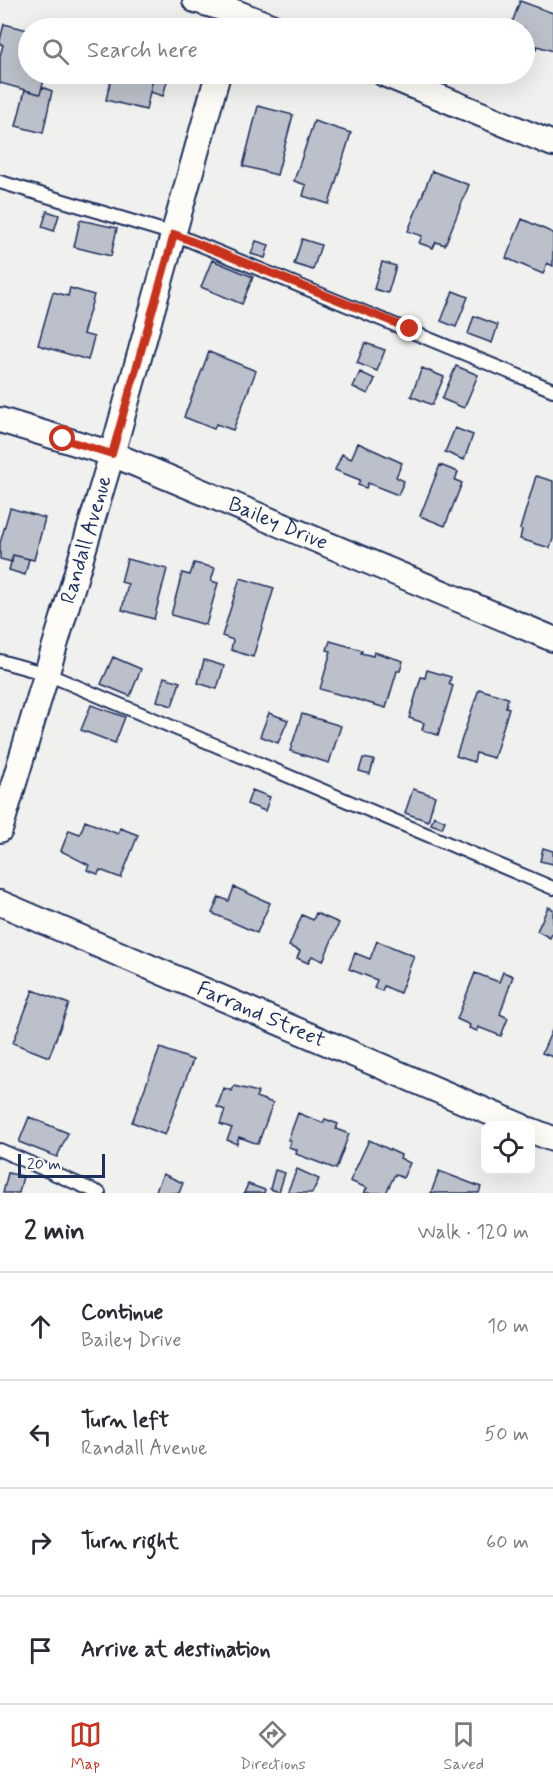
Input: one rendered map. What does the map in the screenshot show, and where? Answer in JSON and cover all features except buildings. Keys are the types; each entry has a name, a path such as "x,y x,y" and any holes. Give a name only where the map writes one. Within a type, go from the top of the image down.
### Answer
{"street":[{"path":"195,0 235,13"},
{"name":"Randall Avenue","path":"0,830 112,454 215,84"},
{"path":"408,84 553,144"},
{"name":"Bailey Drive","path":"0,420 112,454 553,639"},
{"name":"Farrand Street","path":"0,903 512,1121"},
{"path":"535,1132 553,1139"}],"lane":[{"path":"0,182 174,234 553,390"},
{"path":"0,661 47,674 553,888"},
{"path":"0,1150 99,1193"}],"route":[{"path":"63,439 112,454 174,234 410,329"}]}
